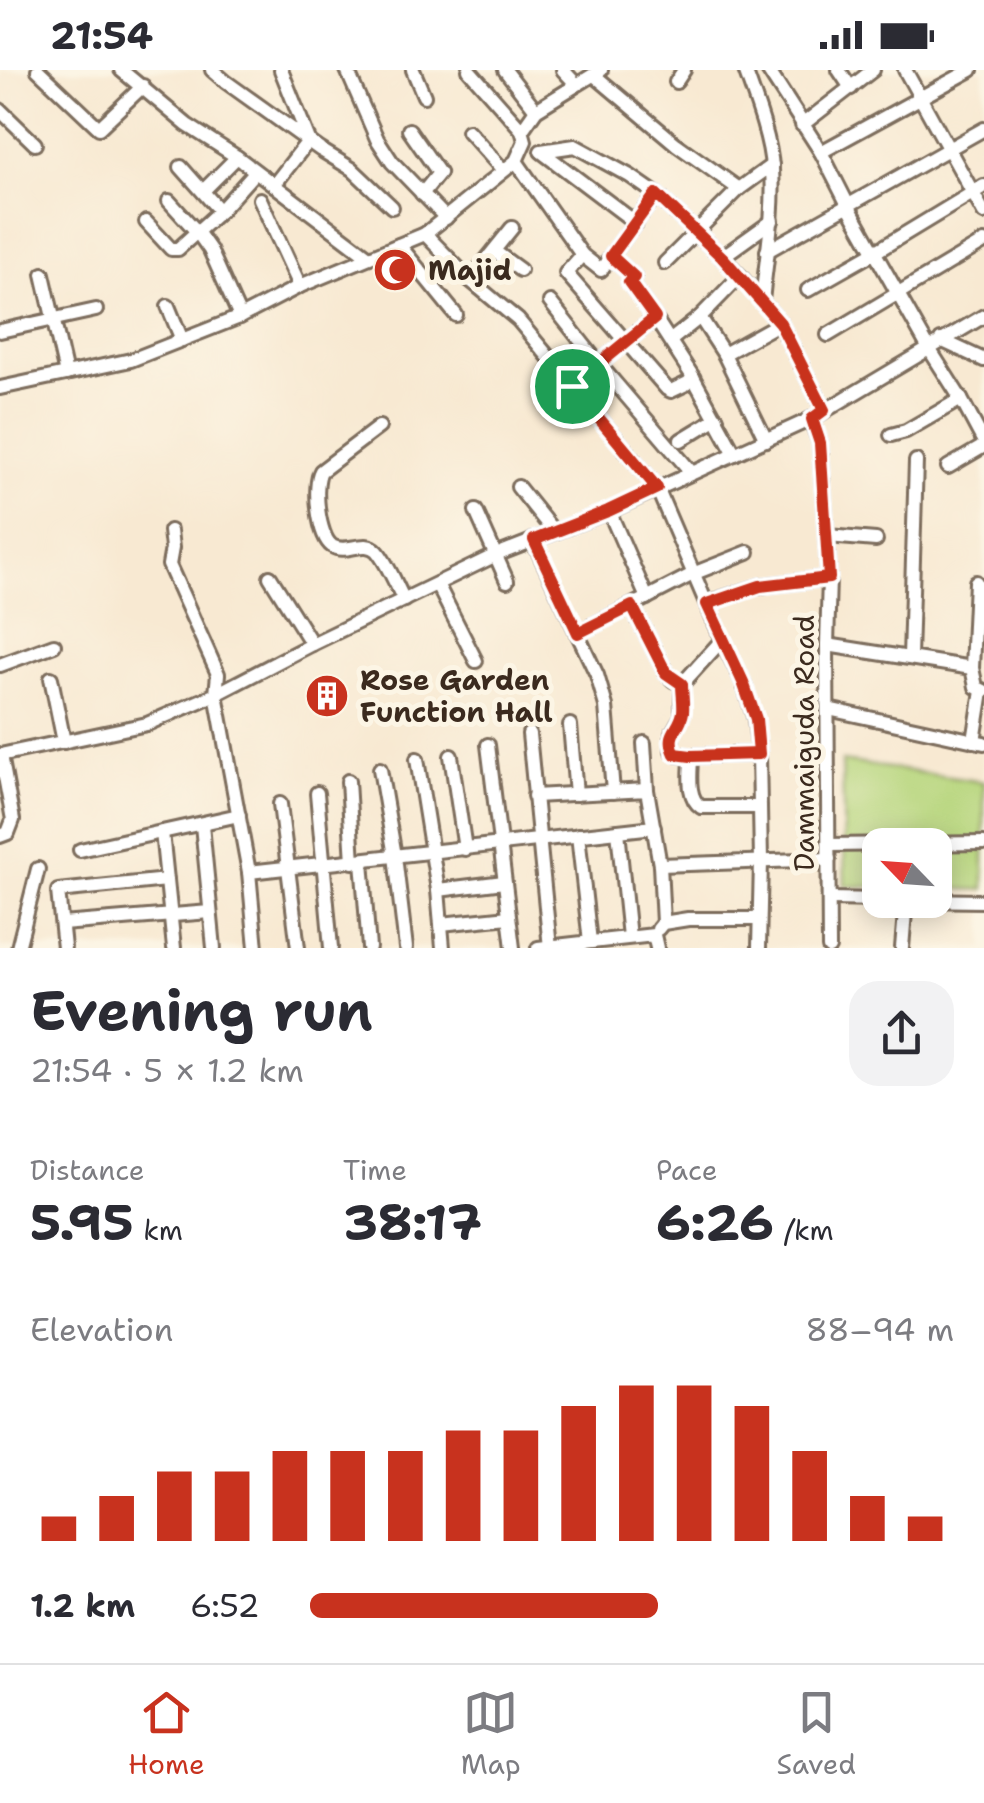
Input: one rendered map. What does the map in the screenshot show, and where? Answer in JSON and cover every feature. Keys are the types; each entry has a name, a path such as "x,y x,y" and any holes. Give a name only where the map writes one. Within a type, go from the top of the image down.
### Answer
{"street":[{"path":"38,70 100,128 143,86"},
{"path":"121,70 187,125 369,257"},
{"path":"212,70 352,169 392,207"},
{"path":"280,70 309,140"},
{"path":"347,70 392,162 446,218"},
{"path":"413,70 424,96"},
{"path":"469,70 524,136 636,222"},
{"path":"505,70 536,110"},
{"path":"563,70 587,75 739,189"},
{"path":"745,70 772,164 772,221 762,302"},
{"path":"768,70 821,152 899,294 934,344 984,444 948,467"},
{"path":"838,70 852,88"},
{"path":"802,125 874,70"},
{"path":"905,70 949,149 978,190 984,213"},
{"path":"821,152 971,70"},
{"path":"0,388 130,360 240,317 300,286 425,234 516,161 536,110 587,75"},
{"path":"0,110 34,144"},
{"path":"766,251 984,129"},
{"path":"408,130 439,173 422,194"},
{"path":"468,132 503,170"},
{"path":"274,185 309,140"},
{"path":"541,150 575,146 656,194 696,230 780,323 824,410"},
{"path":"202,191 237,158"},
{"path":"516,161 582,255 601,270 656,194"},
{"path":"665,263 739,189 772,164"},
{"path":"181,167 220,212"},
{"path":"146,222 175,250 220,212 255,172"},
{"path":"808,290 978,190"},
{"path":"260,199 300,286"},
{"path":"169,201 210,250 240,317"},
{"path":"722,257 772,221"},
{"path":"470,280 512,228"},
{"path":"425,234 470,280 518,320 657,488 756,719 761,861 759,948"},
{"path":"828,334 984,242"},
{"path":"400,245 456,316"},
{"path":"494,251 520,270"},
{"path":"582,255 566,273 667,389 680,388 693,377"},
{"path":"611,256 634,277 629,282 671,340 736,454"},
{"path":"42,274 66,374"},
{"path":"671,340 740,276"},
{"path":"550,302 692,474"},
{"path":"168,306 182,340"},
{"path":"0,331 96,310"},
{"path":"0,836 8,833 13,820 1,755 147,724 216,694 496,555 608,511 812,419 984,316"},
{"path":"700,317 724,354 766,440"},
{"path":"572,386 655,318"},
{"path":"724,354 780,323"},
{"path":"934,344 984,360"},
{"path":"891,435 906,431 961,399"},
{"path":"680,440 718,418"},
{"name":"Dammaiguda Road","path":"812,419 820,443 829,578 830,948"},
{"path":"379,427 321,471 316,488 322,532 335,548 366,546 376,551 404,600"},
{"path":"910,657 916,461"},
{"path":"518,487 554,532"},
{"path":"476,511 507,580"},
{"path":"608,511 647,598"},
{"path":"170,531 169,565 218,674 216,694 248,872 256,948 246,948"},
{"path":"826,536 876,540"},
{"path":"534,540 597,675 606,706 614,792"},
{"path":"578,633 748,552"},
{"path":"270,577 312,644"},
{"path":"707,604 760,586 829,578"},
{"path":"828,709 979,742 983,691 973,681 972,668 976,582"},
{"path":"437,584 476,660"},
{"path":"632,606 666,673 682,684"},
{"path":"722,640 682,684 682,716 671,740 672,750 691,756 759,754"},
{"path":"0,665 54,645"},
{"path":"827,645 972,668"},
{"path":"51,678 64,742"},
{"path":"570,725 576,794"},
{"path":"529,734 550,948"},
{"path":"644,743 660,865 658,935"},
{"path":"488,745 513,948"},
{"path":"452,756 465,848"},
{"path":"691,756 695,803 760,807"},
{"path":"416,759 438,890 443,948"},
{"path":"380,769 406,948"},
{"path":"348,781 369,948"},
{"path":"534,796 648,790"},
{"path":"317,793 331,948"},
{"path":"280,804 298,948"},
{"path":"80,850 238,815"},
{"path":"202,824 214,948"},
{"path":"248,872 654,827"},
{"path":"618,831 629,937"},
{"path":"162,832 174,948"},
{"path":"578,836 590,942"},
{"path":"952,843 984,842"},
{"path":"660,865 761,861 862,849"},
{"path":"18,948 38,869"},
{"path":"64,948 58,891 167,880"},
{"path":"438,890 504,882"},
{"path":"830,899 862,900"},
{"path":"952,901 984,901"},
{"path":"62,924 210,912"},
{"path":"441,924 509,917"},
{"path":"902,948 904,918"},
{"path":"538,948 658,935 688,919 758,919"}],"green space":[{"path":"842,761 984,782 984,890 952,889 952,828 862,828 862,886 845,886"}],"place":[{"name":"Majid","path":"395,270"},
{"name":"Rose Garden Function Hall","path":"327,696"}],"route":[{"path":"656,194 722,257 780,323 824,410 812,419 820,443 829,578 760,586 707,604 756,719 759,754 678,755 672,750 672,734 682,716 682,684 666,673 632,606 578,633 534,540 657,488 572,386 655,318 629,282 634,277 611,256 656,194"}]}
